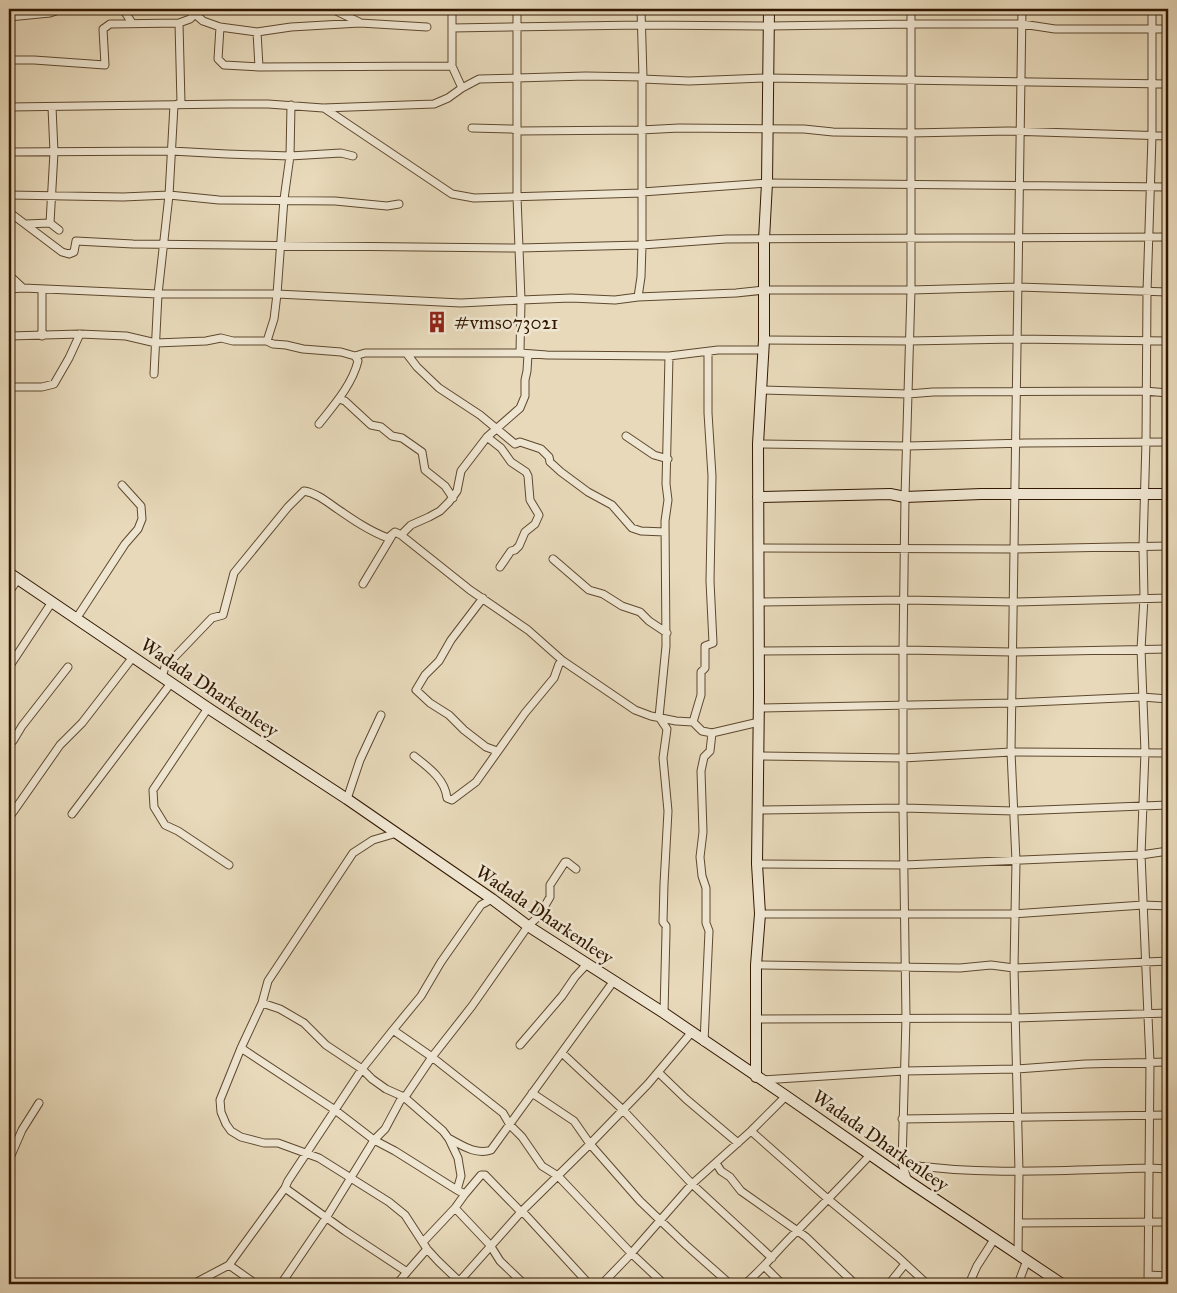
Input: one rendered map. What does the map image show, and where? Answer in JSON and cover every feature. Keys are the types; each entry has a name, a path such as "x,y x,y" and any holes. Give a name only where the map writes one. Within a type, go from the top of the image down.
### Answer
{"street":[{"path":"9,17 50,13 62,9"},
{"path":"123,9 132,23"},
{"path":"332,9 360,22"},
{"path":"452,9 452,66 462,88"},
{"path":"162,677 165,667 212,618 224,615 234,573 304,490 322,498 354,521 388,538 440,511 457,491 461,471 488,437 520,408 525,396 527,371 524,353 517,197 518,78 516,28 518,9"},
{"path":"638,297 642,246 641,130 643,78 641,9"},
{"path":"769,9 764,239 764,345 758,444 760,651 757,864 760,914 756,965 759,1078 1168,1062"},
{"path":"908,1182 902,1164 906,1018 903,650 904,498 910,290 911,9"},
{"path":"1018,1254 1019,1172 1014,968 1016,861 1011,752 1016,340 1021,186 1022,9"},
{"path":"1148,1284 1150,1062 1141,856 1144,752 1141,649 1144,598 1143,493 1146,441 1146,292 1152,136 1152,9"},
{"path":"9,60 105,65 103,29 110,24 179,23 190,19 196,11 203,21 220,27 257,32 291,27 360,22 427,27"},
{"path":"174,105 181,103 179,23"},
{"path":"452,28 641,25 1022,24 1055,29 1168,29"},
{"path":"220,27 218,59 224,65 259,67 452,66"},
{"path":"257,32 259,67"},
{"path":"9,107 192,104 291,105 324,108 434,104 448,98 479,79 518,78 643,78 689,81 768,78 1168,84"},
{"path":"154,374 158,294 169,195 174,105"},
{"path":"267,341 274,319 277,294 284,200 290,156 291,105"},
{"path":"50,223 54,152 52,107"},
{"path":"324,108 452,194 466,198 642,193 766,183 1168,187"},
{"path":"472,128 512,128 518,131 766,128 833,132 1021,132 1168,136"},
{"path":"9,152 170,150 290,156 341,153 353,156"},
{"path":"9,196 123,197 169,195 219,200 335,201 373,206 399,204"},
{"path":"9,212 62,252 69,254 74,252 76,241 163,245 519,248 642,246 726,239 1168,237"},
{"path":"25,224 50,223 59,230"},
{"path":"9,275 23,288"},
{"path":"9,289 158,294 277,294 461,304 571,298 615,300 765,290 910,290 1019,286 1168,292"},
{"path":"42,289 42,336"},
{"path":"9,387 42,387 54,384 80,334"},
{"path":"9,336 80,334 126,336 156,343 206,341 221,338 267,341 273,344 341,352 355,356 365,353 524,353 669,356 764,345 909,341 1168,341"},
{"path":"693,722 701,695 701,672 705,668 705,646 713,643 710,581 712,476 708,413 708,352"},
{"path":"407,354 417,367 439,388 480,414 515,444 520,442 541,449 549,457 550,462 561,472 582,488 612,505 632,528 641,531 665,532"},
{"path":"318,424 339,399 356,367 358,361 355,356"},
{"path":"664,1013 666,926 664,922 664,884 668,810 663,758 667,730 659,717 667,633 665,511 668,500 666,484 669,356"},
{"path":"761,390 908,394 933,392 1145,391 1168,393"},
{"path":"339,399 346,401 371,424 381,427 392,436 402,438 422,452 425,470 445,486 453,498"},
{"path":"626,436 654,455 668,459"},
{"path":"488,437 501,448 510,462 526,472 530,500 539,515 535,524 522,535 519,546 511,551 500,567"},
{"path":"758,444 907,446 1168,442"},
{"path":"76,619 125,544 138,529 142,518 142,506 122,486"},
{"path":"758,497 890,494 904,498 981,494 1168,494"},
{"path":"363,584 398,534"},
{"path":"398,534 528,630 563,660 635,710 676,721 693,722 702,731 712,733 759,722"},
{"path":"759,548 904,547 1014,549 1168,546"},
{"path":"553,559 589,590 603,594 622,606 640,612 649,621 667,633"},
{"path":"9,592 13,576"},
{"name":"Wadada Dharkenleey","path":"13,576 208,708 347,799 528,926 664,1013 908,1182 1062,1284"},
{"path":"483,598 451,640 439,661 425,675 416,690 430,703 449,715 464,730 480,742 497,751"},
{"path":"759,602 904,600 1014,602 1168,598"},
{"path":"9,667 52,602"},
{"path":"760,651 903,650 1012,652 1168,649"},
{"path":"9,822 11,815 60,746 82,723 132,657"},
{"path":"414,756 436,776 446,789 447,798 452,800 476,782 497,751 554,678 559,664 563,660"},
{"path":"9,741 13,741 22,726 68,667"},
{"path":"72,814 172,683"},
{"path":"759,708 1012,704 1142,698 1168,699"},
{"path":"208,708 153,790 154,807 166,825 229,865"},
{"path":"347,799 363,752 381,715"},
{"path":"704,1042 709,931 706,923 706,888 702,876 700,857 703,832 701,771 704,757 710,751 712,733"},
{"path":"758,756 903,758 1011,752 1168,753"},
{"path":"757,810 903,808 1014,811 1168,805"},
{"path":"397,833 372,840 353,853 268,981 262,1003 220,1100 221,1112 231,1131 242,1137 264,1143 278,1143 319,1158 400,1210 425,1246 459,1283 490,1245 623,1110 691,1033"},
{"path":"757,864 904,864 1016,861 1141,856 1168,851"},
{"path":"281,1284 326,1218 374,1140 385,1128 400,1102 472,1006 528,926 539,916 550,897 550,885 565,862 576,869"},
{"path":"193,1284 228,1265 285,1188 362,1069 420,996 468,922 481,906 492,899"},
{"path":"760,914 905,916 1014,914 1168,906"},
{"path":"756,965 905,968 960,968 991,965 1014,968 1145,960 1168,961"},
{"path":"520,1045 562,996 575,976 587,964"},
{"path":"449,1139 473,1151 491,1150 613,982"},
{"path":"262,1003 280,1009 304,1023 326,1045 362,1069 372,1079 404,1097 443,1131 458,1158 461,1176 457,1190"},
{"path":"757,1020 1016,1018 1148,1012 1168,1013"},
{"path":"393,1030 503,1113 542,1166 558,1176 631,1254 664,1284"},
{"path":"241,1048 335,1110 374,1140 465,1194"},
{"path":"562,1053 623,1110 692,1184 772,1258"},
{"path":"658,1072 686,1099 738,1143"},
{"path":"532,1093 574,1121 590,1144 640,1201 730,1284"},
{"path":"602,1284 692,1184 738,1143 786,1096"},
{"path":"9,1160 22,1130 39,1103"},
{"path":"902,1119 1168,1115"},
{"path":"750,1131 927,1284"},
{"path":"745,1284 765,1267 796,1231 829,1200 870,1155"},
{"path":"716,1162 721,1171 730,1177 741,1191 806,1237 855,1284"},
{"path":"902,1164 955,1170 1019,1172 1168,1169"},
{"path":"397,1284 481,1174 485,1175 589,1284"},
{"path":"285,1188 407,1272"},
{"path":"455,1208 490,1245 500,1261 524,1284"},
{"path":"1019,1223 1168,1222"},
{"path":"969,1284 977,1266 994,1238"},
{"path":"1018,1284 1027,1260"},
{"path":"889,1284 905,1264"},
{"path":"228,1265 256,1284"},
{"path":"765,1267 782,1284"},
{"path":"1148,1275 1168,1276"}],"place":[{"name":"#vms073021","path":"437,322"}]}
